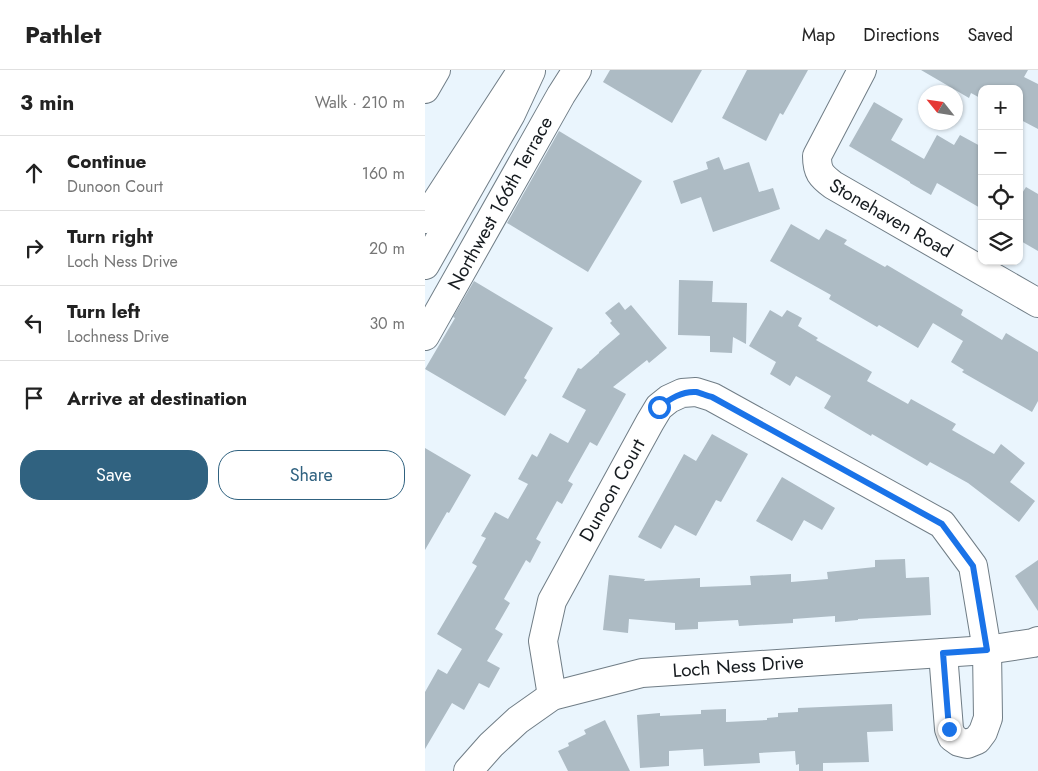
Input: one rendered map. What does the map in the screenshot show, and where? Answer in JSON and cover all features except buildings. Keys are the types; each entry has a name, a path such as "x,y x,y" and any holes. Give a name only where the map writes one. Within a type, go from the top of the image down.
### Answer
{"main road":[{"path":"425,89 436,70"},
{"path":"425,219 522,70"},
{"path":"425,265 511,114 532,70"},
{"name":"Northwest 166th Terrace","path":"425,336 564,89 577,70"},
{"name":"Stonehaven Road","path":"862,70 817,156 817,168 823,178 1038,303"},
{"name":"Dunoon Court","path":"552,696 543,641 552,601 659,407 682,393 696,392 712,397 942,524 973,566 987,650 988,718 983,732 977,740 967,744 959,742 952,737 949,729 943,653"},
{"name":"Loch Ness Drive","path":"468,771 519,720 552,696 642,673 987,650 1038,641"}],"route":[{"path":"659,407 682,393 696,392 712,397 942,524 973,566 987,650 943,653 949,729"}]}
